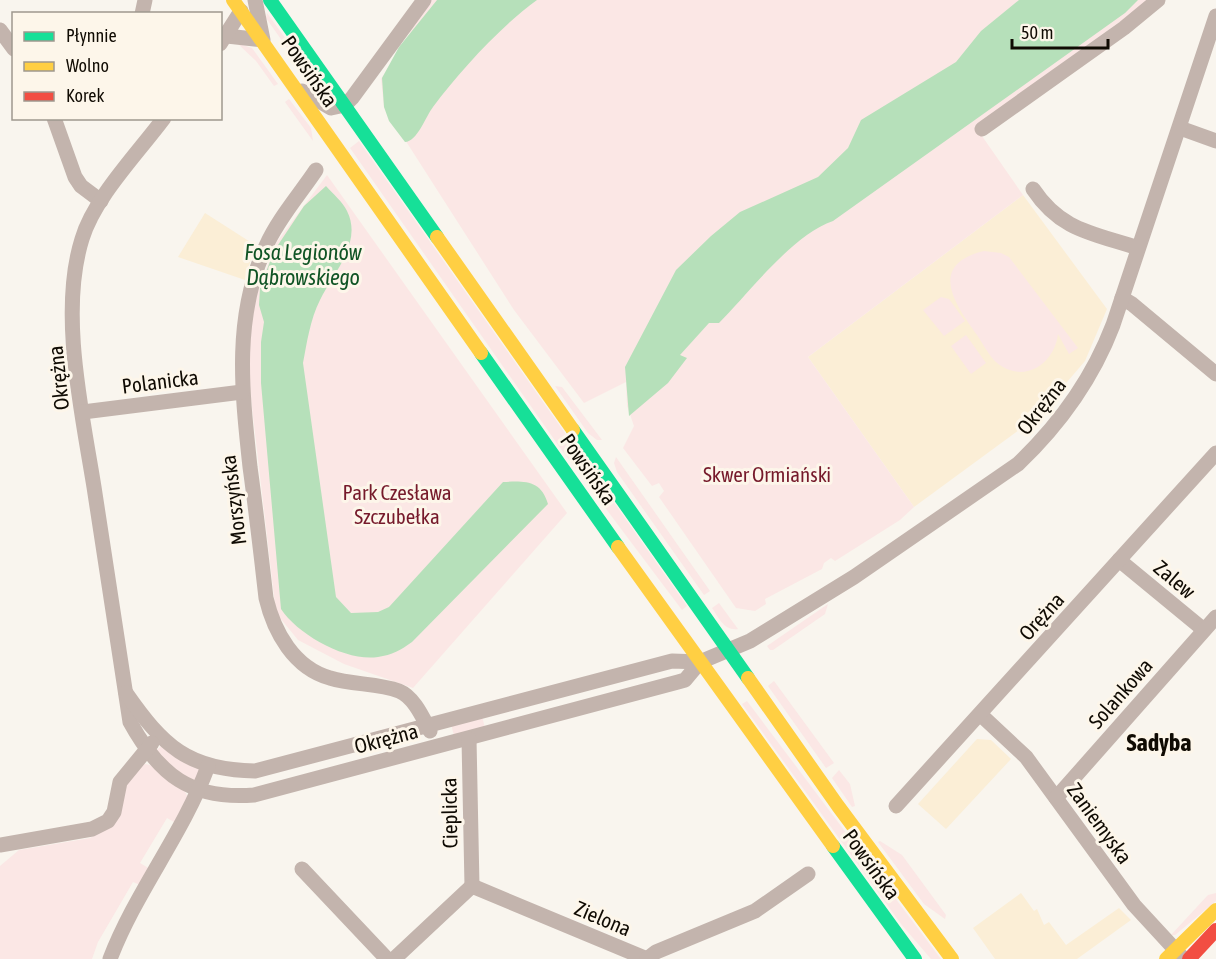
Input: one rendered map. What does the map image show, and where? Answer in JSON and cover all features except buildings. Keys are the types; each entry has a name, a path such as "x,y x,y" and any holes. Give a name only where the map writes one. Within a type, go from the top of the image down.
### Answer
{"main road":[{"name":"Powsińska","path":"270,0 838,806 952,959"},
{"name":"Powsińska","path":"237,5 700,662 915,959"},
{"path":"1175,956 1216,910"},
{"path":"1189,959 1216,930"}],"street":[{"path":"237,5 224,40 263,40 255,0"},
{"path":"295,86 322,105 331,108 345,105 359,90 424,0"},
{"path":"982,129 1124,28 1158,0"},
{"name":"Okrężna","path":"126,693 158,736 186,756 208,766 233,771 255,771 672,661 700,662 730,651 854,577 1018,464 1042,442 1073,403 1102,354 1216,16"},
{"path":"0,30 12,46"},
{"name":"Okrężna","path":"162,120 101,201 82,237 74,274 71,308 82,412 130,722 146,751 164,769 199,791 220,795 254,795 685,680 700,662"},
{"path":"60,122 75,177 81,186 101,201"},
{"path":"1180,128 1216,141"},
{"name":"Morszyńska","path":"316,170 266,245 254,277 244,329 242,392 266,598 272,620 281,639 311,669 329,678 400,691 421,714 437,746"},
{"path":"1033,189 1046,208 1071,226 1138,248"},
{"path":"1122,298 1132,303 1216,374"},
{"name":"Polanicka","path":"82,412 242,392"},
{"name":"Orężna","path":"896,806 981,715 1216,453"},
{"name":"Zalew","path":"1119,560 1204,630"},
{"name":"Solankowa","path":"1056,798 1216,617"},
{"name":"Zaniemyska","path":"981,715 1026,757 1134,905 1175,956"},
{"path":"0,845 92,829 108,821 114,812 120,782 158,736"},
{"name":"Cieplicka","path":"468,739 472,886"},
{"path":"110,959 199,791 208,766"},
{"path":"302,869 393,959 472,886"},
{"name":"Zielona","path":"472,886 647,959 656,952 755,911 808,874"}],"shaded area":[{"path":"1023,195 1107,309 1085,361 1038,416 914,507 808,357"},
{"path":"205,213 255,245 245,280 178,257"},
{"path":"977,739 991,740 1011,759 946,829 918,804"},
{"path":"1021,893 1034,911 1037,909 1044,925 1049,922 1066,945 1119,908 1131,920 1077,959 995,959 973,928"}],"green space":[{"name":"Skwer Ormiański","path":"430,0 1150,0 975,126 1023,195 808,357 914,507 900,520 835,561 831,558 824,563 822,569 765,599 766,604 755,611 736,608 659,497 664,491 659,483 652,486 623,448 634,426 627,406 626,382 584,403 514,310 384,107 381,79 410,33 406,29"},
{"path":"267,13 327,96 324,100 266,18"},
{"path":"237,43 252,48 278,84 274,86 256,61"},
{"path":"289,99 311,128 313,141 285,102"},
{"path":"359,141 687,606 682,610 558,445 350,148"},
{"name":"Park Czesława Szczubełka","path":"327,175 567,513 413,688 344,664 298,640 276,613 246,356 250,313 276,243"},
{"path":"984,251 1001,253 1009,257 1078,348 1069,354 1058,334 1052,352 1046,360 1031,370 1013,371 995,361 961,311 951,287 951,276 956,266 966,257"},
{"path":"941,297 949,299 965,321 944,336 923,310"},
{"path":"966,335 986,363 971,374 951,346"},
{"path":"555,386 562,387 602,440 597,440 588,433"},
{"path":"616,457 710,591 704,595 617,472 614,463"},
{"path":"719,603 738,629 725,626 720,620 712,608"},
{"path":"828,604 825,614 773,650 767,646"},
{"path":"774,681 834,763 826,768 768,686"},
{"path":"747,701 941,959 931,959 901,924 742,704"},
{"path":"482,716 485,728 454,736 451,724"},
{"path":"161,746 197,766 199,770 195,781 179,774 156,751"},
{"path":"144,764 170,777 183,788 188,799 174,822 167,818 140,863 150,869 140,885 133,882 98,942 92,959 0,959 0,866 19,850 90,838 98,833 126,783"},
{"path":"839,770 850,784 855,806 852,807 832,778"},
{"path":"880,841 902,855 946,915 945,919 924,904 878,842"},
{"path":"1216,893 1216,901 1175,935 1171,935 1208,895"}],"water":[{"path":"437,0 537,0 510,22 455,79 433,107 417,133 405,142 389,121 384,107 382,78 399,47"},
{"path":"1019,0 1138,0 1125,13 833,221 802,238 772,266 719,323 709,323 680,355 687,358 668,383 629,416 625,367 676,270 740,212 818,177 848,148 861,120 956,62 981,31"},
{"name":"Fosa Legionów Dąbrowskiego","path":"326,186 347,211 351,223 351,235 344,257 317,308 309,331 303,363 336,597 351,613 378,612 389,607 503,482 525,482 536,486 545,496 548,504 412,642 396,652 378,657 352,655 324,645 299,628 281,609 261,383 261,342 264,322 259,305 260,288 274,251 304,206"}],"traffic: fast":[{"path":"270,0 437,237"},
{"path":"481,353 618,547"},
{"path":"573,430 748,678"},
{"path":"833,846 915,959"}],"traffic: slow":[{"path":"233,0 481,353"},
{"path":"437,237 573,430"},
{"path":"618,547 833,846"},
{"path":"748,678 838,806 952,959"},
{"path":"1166,959 1216,910"}],"traffic: jam":[{"path":"1189,959 1216,930"}],"district":[{"name":"Sadyba","path":"1159,742"}]}
